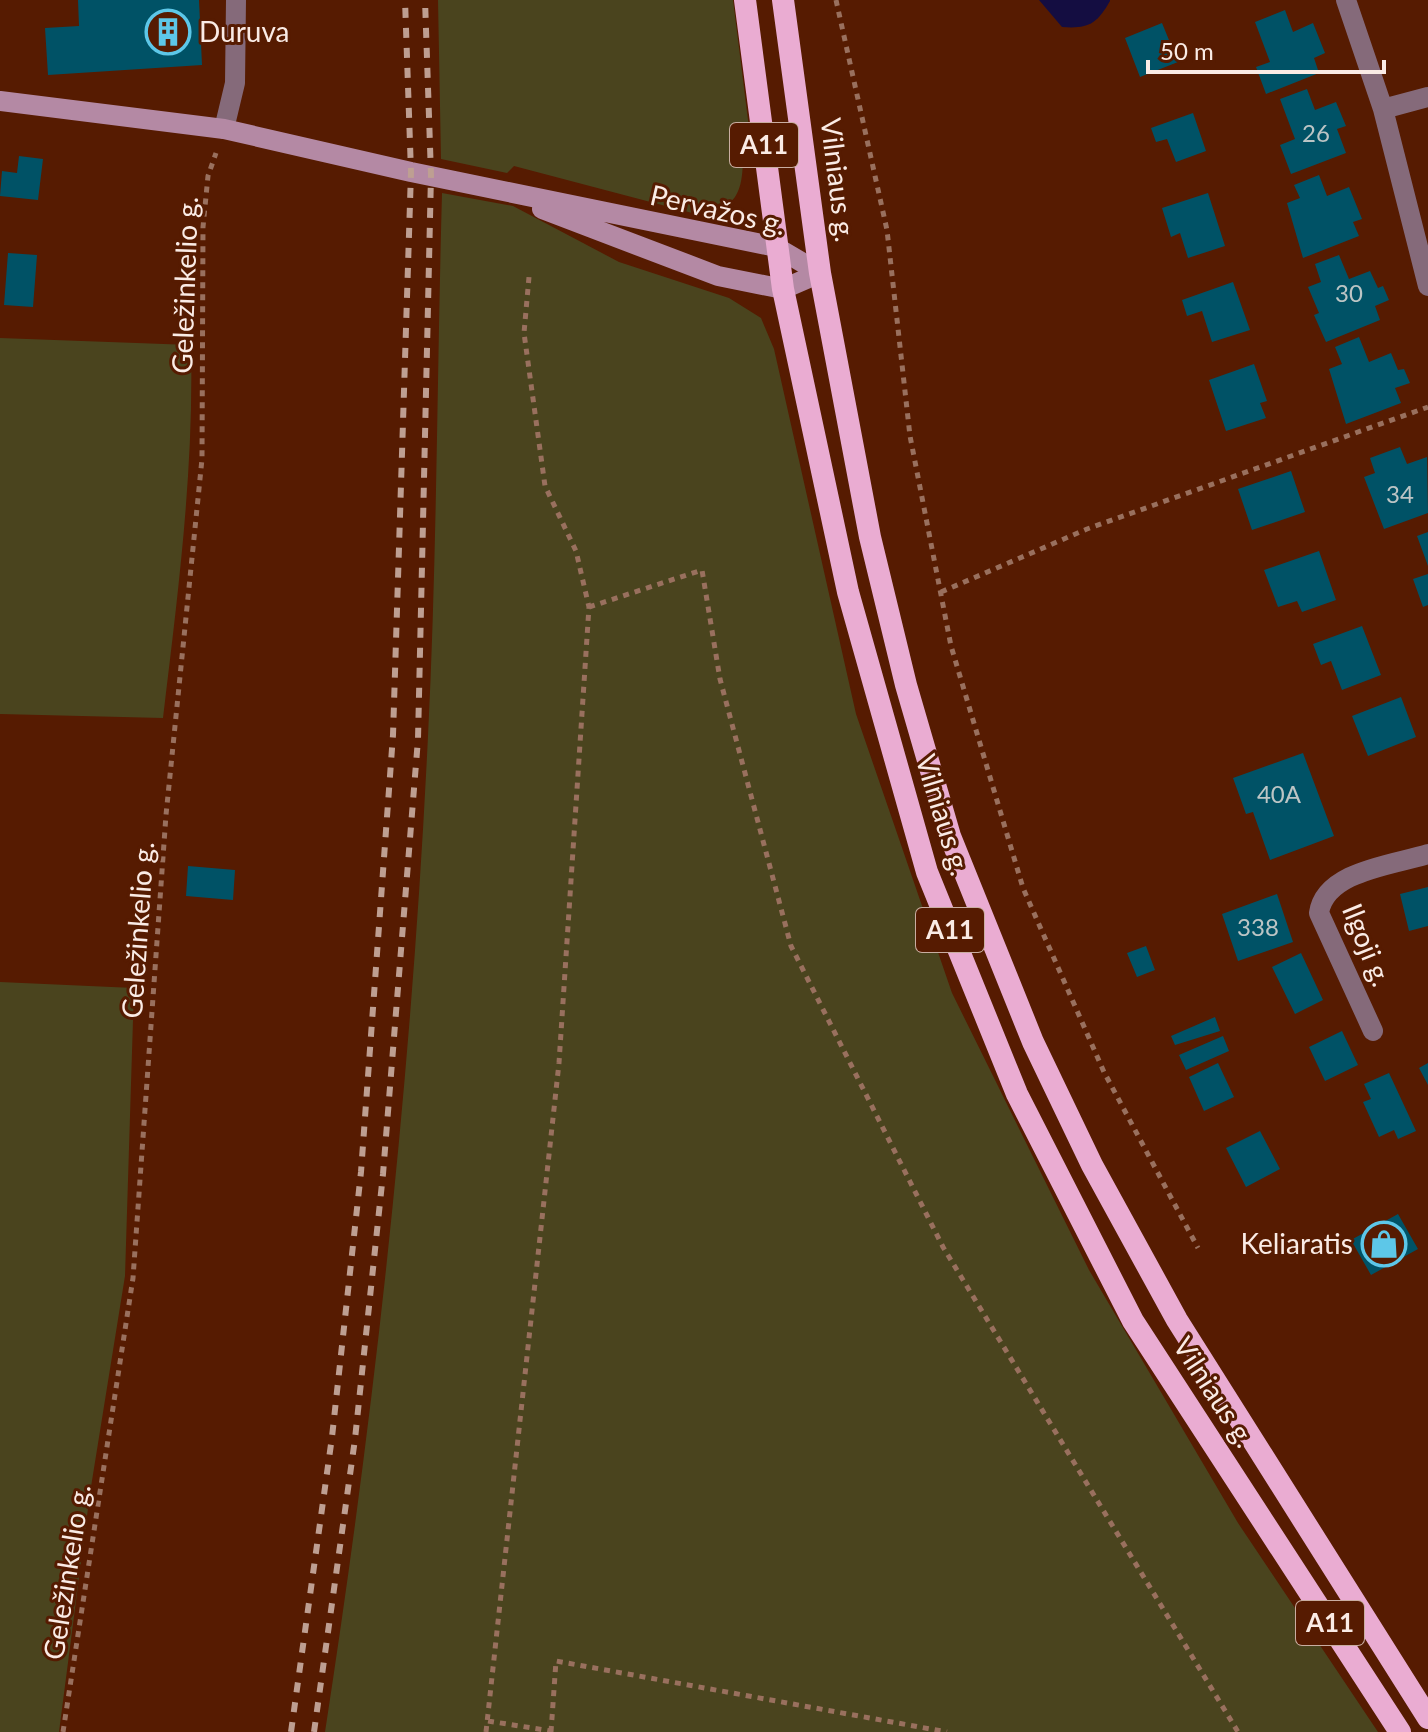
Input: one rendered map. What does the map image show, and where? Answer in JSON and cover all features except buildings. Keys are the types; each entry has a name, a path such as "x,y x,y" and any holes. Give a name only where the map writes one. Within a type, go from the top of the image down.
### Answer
{"highway":[{"name":"Vilniaus g.","path":"745,0 783,289 848,592 927,872 1017,1094 1133,1321 1400,1732"},
{"name":"Vilniaus g.","path":"783,0 820,273 870,537 906,685 950,836 1033,1042 1092,1165 1177,1320 1428,1718"}],"main road":[{"name":"Pervažos g.","path":"0,101 224,129 776,247 820,273"},
{"name":"Pervažos g.","path":"494,189 718,276 783,289"},
{"path":"783,289 820,273"}],"street":[{"path":"224,129 235,83 236,0"},
{"path":"1346,0 1383,109 1428,286"},
{"path":"1383,109 1428,97"},
{"name":"Ilgoji g.","path":"1373,1031 1319,913 1321,901 1338,882 1428,854"}],"path":[{"path":"836,0 887,230 910,436 951,646 1023,888 1104,1072 1198,1248"},
{"name":"Geležinkelio g.","path":"63,1732 133,1278 166,815 202,459 203,227 208,176 224,129"},
{"path":"486,1732 559,1063 589,607 576,551 545,486 524,333 529,277"},
{"path":"941,592 1087,529 1428,407"},
{"path":"589,607 702,570 720,679 791,946 943,1247 1238,1732"},
{"path":"488,1721 551,1731 556,1661 947,1732"}],"shaded area":[{"path":"438,0 733,0 752,152 743,154 741,179 735,197 721,208 696,214 514,166 507,173 441,159"},
{"path":"1039,0 1110,1 1091,23 1062,27"},
{"path":"442,193 513,206 619,262 729,298 761,318 774,349 856,714 952,993 1089,1270 1238,1523 1378,1732 325,1732 376,1360 412,986 431,668"},
{"path":"0,338 191,345 187,485 163,718 0,714"},
{"path":"0,982 134,988 125,1276 90,1493 59,1732 0,1732"}],"railway":[{"path":"291,1732 332,1437 361,1172 393,735 411,172 405,0"},
{"path":"314,1732 355,1439 383,1174 418,739 431,175 425,0"}],"place":[{"name":"Duruva","path":"168,32"},
{"name":"Keliaratis","path":"1384,1244"}]}
